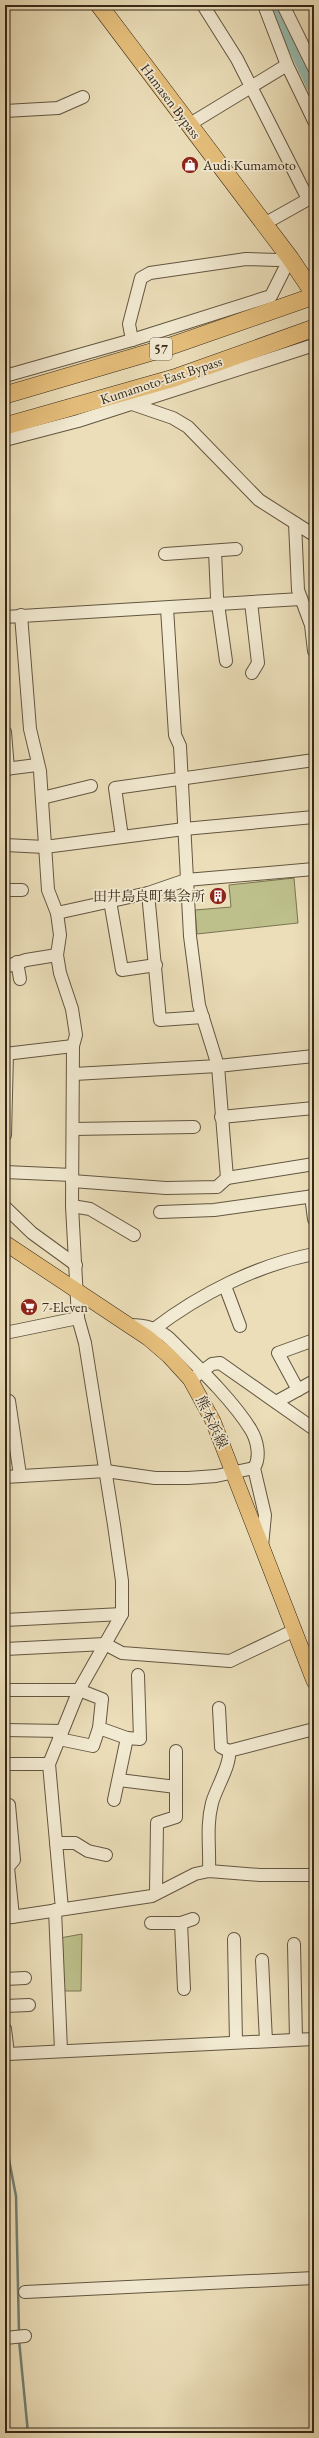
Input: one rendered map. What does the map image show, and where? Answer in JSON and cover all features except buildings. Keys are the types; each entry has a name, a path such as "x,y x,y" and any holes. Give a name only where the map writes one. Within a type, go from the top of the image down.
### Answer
{"highway":[{"name":"Hamasen Bypass","path":"99,5 289,257 314,295"},
{"name":"Kumamoto-East Bypass","path":"5,395 164,348 314,295"},
{"name":"Kumamoto-East Bypass","path":"5,426 174,378 314,328"}],"main road":[{"name":"熊本浜線","path":"5,1243 129,1325 196,1375 314,1680"}],"street":[{"path":"203,5 252,86 311,197 264,224"},
{"path":"264,5 287,65 314,121"},
{"path":"283,5 314,68"},
{"path":"190,124 287,65"},
{"path":"5,111 58,108 83,97"},
{"path":"132,340 129,324 141,278 150,274 246,259 278,260 289,257"},
{"path":"5,376 132,340 271,296 289,257"},
{"path":"5,440 132,404 314,345"},
{"path":"132,404 173,418 188,427 259,500 314,535"},
{"path":"295,523 298,590 311,625 314,650"},
{"path":"164,554 236,549"},
{"path":"215,551 219,604 226,661"},
{"path":"5,616 168,608 301,599"},
{"path":"251,602 258,663 252,673"},
{"path":"168,608 175,735 180,746 190,936 199,1005 218,1066 221,1117 228,1178"},
{"path":"21,615 30,729 37,765 40,772 48,890 56,913 60,935 57,955 60,973 72,1009 76,1035 73,1046 72,1206 78,1292 78,1318 85,1343 122,1581 122,1614 79,1690 49,1764 56,1843 61,2050"},
{"path":"5,732 6,769 37,765"},
{"path":"122,837 115,788 181,777 243,771 314,760"},
{"path":"42,798 91,786"},
{"path":"5,845 45,847 184,829 314,818"},
{"path":"56,913 148,893 186,880 314,869"},
{"path":"5,890 22,890"},
{"path":"148,893 160,1020 203,1016"},
{"path":"110,902 122,970 156,965"},
{"path":"5,967 17,962 57,955"},
{"path":"17,962 20,979"},
{"path":"5,1135 6,1054 73,1046"},
{"path":"74,1074 218,1066 314,1056"},
{"path":"221,1117 314,1108"},
{"path":"73,1129 194,1127"},
{"path":"5,1172 166,1188 217,1187 228,1178 314,1164"},
{"path":"160,1212 214,1210 313,1196 314,1219"},
{"path":"72,1206 90,1209 134,1235"},
{"path":"5,1207 32,1233 76,1265"},
{"path":"154,1329 184,1308 225,1286 297,1257 314,1254"},
{"path":"225,1286 240,1326"},
{"path":"5,1334 78,1318"},
{"path":"129,1325 142,1325 154,1329 170,1339 196,1375 251,1430 257,1451 257,1463 254,1468 265,1515 262,1546"},
{"path":"298,1390 278,1353 314,1340"},
{"path":"196,1375 212,1364 220,1363 314,1428"},
{"path":"276,1402 314,1381"},
{"path":"9,1400 20,1475"},
{"path":"5,1478 20,1475 106,1471 155,1478 188,1478 233,1473 254,1468"},
{"path":"5,1620 122,1614"},
{"path":"5,1649 105,1644 122,1653 230,1661 295,1630"},
{"path":"99,1728 127,1738 140,1739 138,1675"},
{"path":"5,1690 79,1690 102,1699 99,1728 94,1746 60,1735 5,1730"},
{"path":"219,1708 221,1747 229,1751 314,1729"},
{"path":"114,1800 127,1738"},
{"path":"156,1893 156,1824 176,1817 176,1751"},
{"path":"209,1871 210,1848 208,1832 212,1803 229,1751"},
{"path":"5,1764 49,1764"},
{"path":"119,1780 176,1786"},
{"path":"9,1805 14,1860 8,1867 9,1918 156,1893 195,1874 209,1871 260,1875 314,1875"},
{"path":"56,1843 75,1843 88,1851 106,1855"},
{"path":"151,1923 181,1923 193,1919"},
{"path":"181,1923 184,1989"},
{"path":"234,1939 236,2042"},
{"path":"294,1944 296,2040"},
{"path":"262,1960 266,2041"},
{"path":"5,1979 25,1978"},
{"path":"5,2006 29,2005"},
{"path":"5,2029 8,2054 61,2050 314,2039"},
{"path":"25,2292 314,2278"},
{"path":"5,2338 25,2336"}],"green space":[{"path":"294,878 298,923 197,934 195,910 231,907 229,885"},
{"path":"82,1934 81,1991 63,1991 60,1938"}],"waterway":[{"path":"276,5 314,85"},
{"path":"5,2111 9,2160 16,2196 19,2333"},
{"path":"19,2340 28,2433"}],"place":[{"name":"Audi Kumamoto","path":"190,165"},
{"name":"田井島良町集会所","path":"218,896"},
{"name":"7-Eleven","path":"29,1307"}]}
